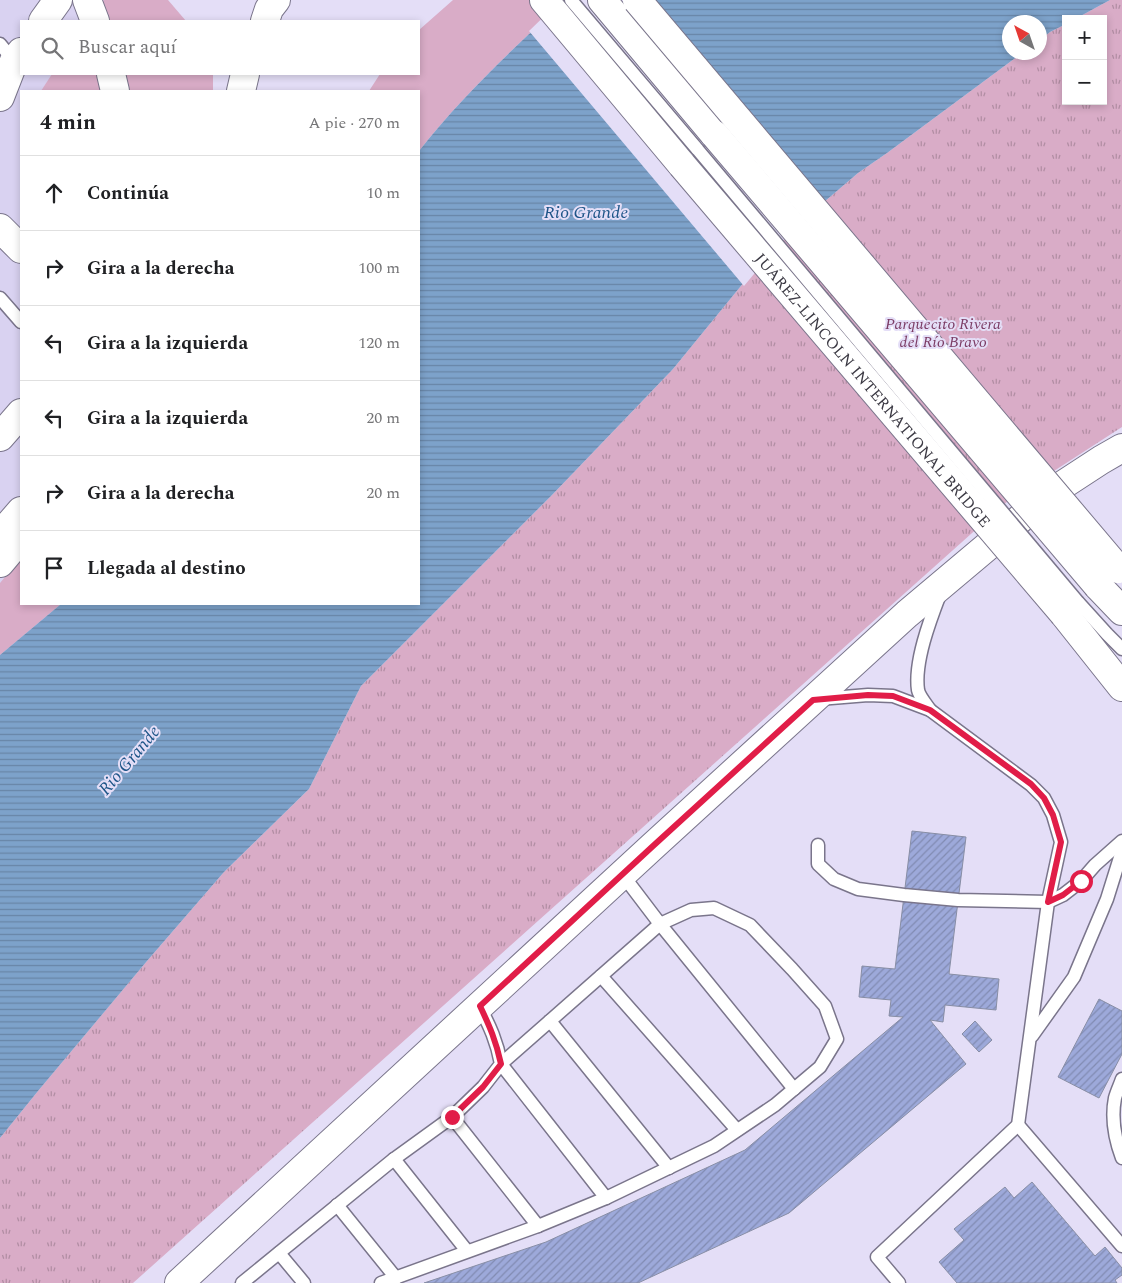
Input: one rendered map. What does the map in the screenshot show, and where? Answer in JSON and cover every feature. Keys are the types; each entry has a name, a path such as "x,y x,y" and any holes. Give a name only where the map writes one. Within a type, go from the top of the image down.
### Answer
{"main road":[{"path":"44,20 58,0"},
{"path":"87,0 95,20"},
{"path":"265,20 269,9 276,0"},
{"name":"JUÁREZ-LINCOLN INTERNATIONAL BRIDGE","path":"544,0 682,165 1096,589"},
{"path":"602,0 1096,589 1122,610"},
{"path":"638,0 1096,589 1122,687"},
{"path":"0,97 9,58"},
{"path":"111,75 115,90"},
{"path":"241,90 245,75"},
{"path":"0,228 20,248"},
{"path":"0,437 20,414"},
{"path":"179,1283 907,614 1052,492 1120,453"},
{"path":"0,535 20,512"},
{"path":"0,563 20,539"}],"lane":[{"path":"571,0 1096,589 1106,634 1122,650"},
{"path":"0,298 20,321"},
{"path":"930,710 918,691 918,666 928,626 945,582"},
{"path":"813,700 868,695 893,696 930,710 1031,784 1044,798 1053,815 1061,842 1048,902 1018,1125 876,1257 899,1283"},
{"path":"818,845 818,864 834,879 858,889 958,900 1048,902 1063,895 1081,881 1095,864 1122,841"},
{"path":"1030,1038 1074,978 1106,899 1122,851"},
{"path":"622,874 660,924 794,1089"},
{"path":"242,1283 394,1159 452,1117 483,1087 501,1064 660,924 691,910 714,908 750,924 825,1006 837,1039 820,1067 775,1105 714,1146 606,1198 538,1226 381,1283"},
{"path":"601,976 737,1130"},
{"path":"480,1006 491,1028 501,1064 606,1198"},
{"path":"550,1021 669,1168"},
{"path":"1122,1078 1116,1097 1113,1120 1117,1144 1122,1158"},
{"path":"452,1117 538,1226"},
{"path":"1018,1125 1122,1246"},
{"path":"394,1159 467,1252"},
{"path":"337,1205 396,1278"},
{"path":"279,1253 304,1283"}],"shaded area":[{"path":"0,0 106,0 123,20 20,20 20,75 168,75 181,90 20,90 20,605 60,605 0,655"}],"green space":[{"path":"104,0 168,0 185,20 88,20"},
{"path":"453,0 565,0 471,92 420,150 420,90 370,90 379,75 420,75 420,29"},
{"name":"Parquecito Rivera del Río Bravo","path":"1110,0 1122,0 1122,427 1009,500 133,1283 0,1283 0,1138 147,961 224,872 309,789 361,686 553,494 673,369 776,243 858,173 1013,60 1047,60 1047,34 1062,26 1062,105 1107,105 1107,15 1082,15"},
{"path":"51,75 213,75 213,90 42,90"},
{"path":"20,559 20,605 60,605 0,655 0,583"}],"water":[{"name":"Rio Grande","path":"565,0 1110,0 1082,15 1062,15 1062,26 1047,34 1047,15 1002,15 1002,60 1013,60 858,173 776,243 673,369 553,494 361,686 309,789 224,872 147,961 0,1138 0,655 60,605 420,605 420,150 471,92"}],"pier":[{"path":"561,0 650,0 823,206 778,245 744,286 529,31"}],"building":[{"path":"912,831 966,837 949,974 999,979 996,1010 945,1005 943,1022 930,1020 966,1064 789,1213 638,1283 424,1283 546,1242 745,1150 903,1017 889,1016 891,1000 859,997 862,966 895,969"},
{"path":"1099,999 1122,1011 1122,1054 1099,1098 1058,1077"},
{"path":"975,1021 992,1040 979,1052 962,1034"},
{"path":"1032,1182 1095,1256 1105,1247 1122,1268 1122,1275 1115,1280 1117,1283 957,1283 939,1262 964,1240 954,1229 1005,1187 1014,1198"}],"route":[{"path":"452,1117 483,1087 501,1064 491,1028 480,1006 813,700 868,695 893,696 930,710 1031,784 1044,798 1053,815 1061,842 1048,902 1063,895 1081,881"}]}
